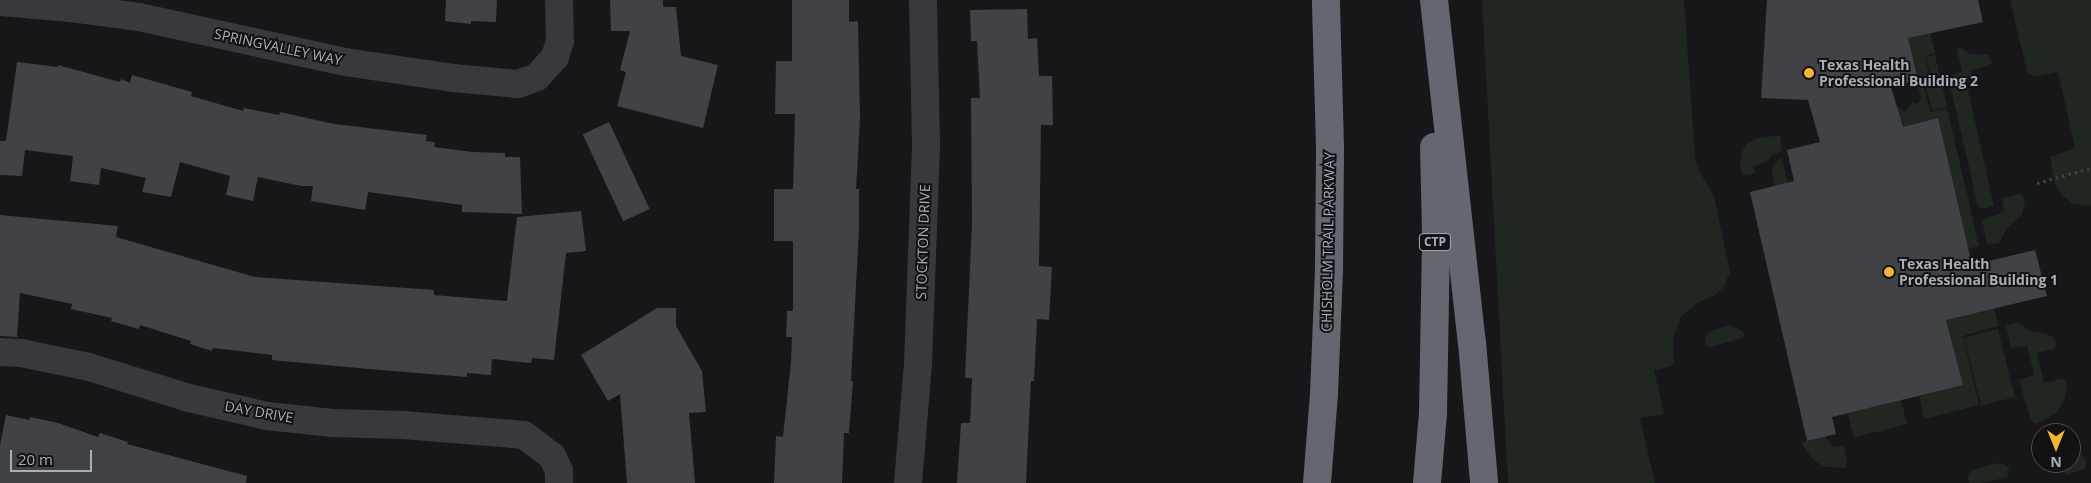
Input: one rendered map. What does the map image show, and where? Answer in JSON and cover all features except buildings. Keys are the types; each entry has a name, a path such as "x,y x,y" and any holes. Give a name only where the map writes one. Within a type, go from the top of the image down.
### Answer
{"highway":[{"name":"CHISHOLM TRAIL PARKWAY","path":"1317,483 1324,394 1330,259 1330,138 1326,0"},
{"path":"1433,0 1471,332 1484,483"},
{"name":"CTP","path":"1427,483 1432,413 1436,233 1433,0"},
{"path":"1306,483 1324,394"}],"street":[{"name":"SPRINGVALLEY WAY","path":"0,2 71,8 139,17 345,62 453,78 518,84 537,77 556,56 560,41 558,0"},
{"name":"STOCKTON DRIVE","path":"908,483 918,364 926,144 923,0"},
{"name":"DAY DRIVE","path":"0,352 21,353 89,368 189,398 267,416 333,423 403,426 524,436 552,456 558,471 558,483"}],"path":[{"path":"2037,184 2091,168"}],"shaded area":[{"path":"1482,0 1684,0 1695,157 1698,169 1714,196 1730,272 1723,288 1713,296 1697,303 1681,317 1673,338 1674,363 1672,366 1654,370 1664,414 1640,418 1655,483 1508,483"},
{"path":"2010,0 2091,0 2091,206 2072,203 2061,194 2055,184 2050,157 2075,148 2058,72 2034,77 2027,72"},
{"path":"1930,33 1935,53 1925,56 1931,83 1924,86 1930,112 1947,108 1979,246 1967,249 1938,118 1903,127 1895,105 1905,112 1912,102 1917,104 1921,99 1907,34"},
{"path":"1962,48 1970,54 1988,55 1992,62 1988,66 1971,70 1973,81 1966,82 1994,206 1983,209 1978,206 1948,76 1962,72 1957,49"},
{"path":"1935,55 1947,107 1932,110 1926,87 1933,85 1926,57"},
{"path":"1780,135 1782,149 1772,155 1767,162 1753,166 1755,173 1742,175 1740,161 1747,143 1756,139"},
{"path":"1782,158 1788,185 1775,186 1772,171 1775,162"},
{"path":"2018,194 2023,196 2025,203 2022,215 2007,228 1999,243 1987,245 1982,220 2004,212 2002,198"},
{"path":"1994,308 1998,326 1963,336 1979,405 1924,419 1919,396 1963,385 1944,313"},
{"path":"2018,322 2030,331 2045,333 2054,338 2057,343 2054,349 2037,353 2044,383 2064,379 2067,384 2064,400 2057,412 2040,423 2034,423 2031,420 2019,380 2034,375 2027,345 2011,348 2006,326"},
{"path":"1729,325 1741,330 1745,335 1743,338 1710,347 1705,345 1705,338 1709,332"},
{"path":"1998,329 2015,397 1981,405 1964,337"},
{"path":"1901,400 1907,424 1854,438 1848,413"},
{"path":"1825,436 1833,446 1844,447 1847,464 1845,468 1825,467 1813,460 1803,446 1802,442"},
{"path":"2081,454 2086,462 2085,469 2081,470"},
{"path":"1998,463 2004,464 2009,468 2008,477 1981,483 1969,483 1967,476 1972,470"}],"place":[{"name":"Texas Health Professional Building 2","path":"1809,73"},
{"name":"Texas Health Professional Building 1","path":"1889,272"}]}
